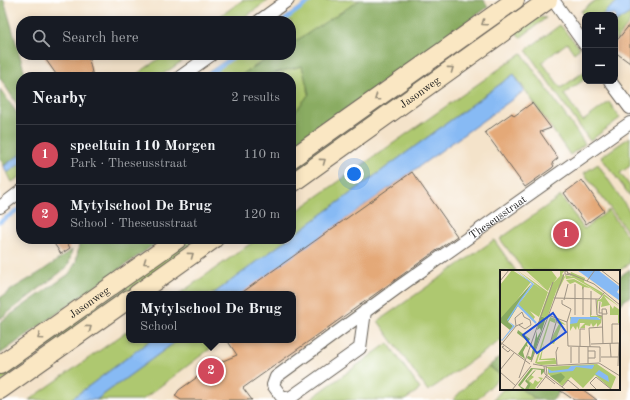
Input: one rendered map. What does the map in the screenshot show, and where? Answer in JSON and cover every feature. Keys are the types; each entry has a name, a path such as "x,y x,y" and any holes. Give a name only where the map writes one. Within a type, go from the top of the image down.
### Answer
{"street":[{"path":"266,16 288,0"},
{"name":"Jasonweg","path":"296,155 515,0"},
{"name":"Jasonweg","path":"296,180 548,0"},
{"path":"553,0 582,41"},
{"path":"187,72 204,60"},
{"path":"612,84 630,108"},
{"name":"Theseusstraat","path":"365,311 360,348 290,398 281,396 273,385 276,377 365,311 630,122"},
{"path":"0,207 16,195"},
{"name":"Jasonweg","path":"0,365 171,244"},
{"path":"141,291 207,244"},
{"name":"Jasonweg","path":"0,390 126,302"}],"green space":[{"path":"0,0 4,0 16,42 16,60 21,60 25,72 16,72 16,102 0,78"},
{"path":"243,0 269,0 246,16 220,16"},
{"path":"310,0 361,1 296,41 296,16 288,16"},
{"path":"360,0 484,0 488,7 296,144 296,111 309,94 302,66 279,72 246,72 265,60 296,60 296,41"},
{"path":"596,0 620,0 605,12 582,13 581,11"},
{"path":"630,13 630,22 618,37 618,21"},
{"path":"540,17 546,18 520,38 515,30 530,20"},
{"path":"498,19 503,26 296,172 296,162"},
{"path":"560,25 580,48 574,53 567,43 542,62 561,88 582,73 582,81 564,94 583,121 609,102 620,118 590,141 526,50"},
{"path":"522,53 585,144 570,155 514,74 296,233 296,211"},
{"path":"157,60 184,60 166,72 140,72"},
{"path":"226,60 265,60 246,72 209,72"},
{"path":"302,66 309,94 296,111 296,72 279,72"},
{"path":"0,89 16,112 16,158 4,166 0,158"},
{"path":"630,137 630,166 620,173 630,186 630,196 601,157"},
{"path":"598,164 630,212 630,235 584,173"},
{"path":"16,166 16,179 12,182 7,172"},
{"path":"561,196 584,229 609,210 630,240 630,263 620,270 523,270 500,239"},
{"path":"494,240 515,270 500,270 500,341 428,391 378,321"},
{"path":"79,244 155,244 0,354 0,322 69,274 76,262"},
{"path":"182,244 195,244 129,291 126,291 126,293 0,382 0,372"},
{"path":"250,244 281,244 217,291 183,291"},
{"path":"72,250 69,263 66,268 0,319 0,298"},
{"path":"630,269 630,296 620,304 620,276"},
{"path":"126,332 126,343 147,343 70,400 29,400"},
{"path":"174,343 218,343 142,400 96,400"},
{"path":"388,343 420,389 405,400 309,400"},
{"path":"500,357 500,374 489,366"},
{"path":"489,366 500,375 500,377 477,400 453,400 465,387"},
{"path":"502,390 522,390 537,400 493,400"},
{"path":"522,390 556,390 559,392 553,400 537,400"}],"water":[{"path":"620,0 630,0 630,13 618,21 618,12 605,12"},
{"path":"514,74 524,91 246,291 217,291 281,244 296,244 296,233"},
{"path":"16,158 16,167 9,172 6,172 4,166"},
{"path":"147,343 174,343 96,400 70,400"}],"building":[{"path":"630,24 630,63 618,54 618,39"},
{"path":"46,60 89,60 92,72 54,72"},
{"path":"532,103 551,128 540,132 558,158 552,163 554,166 552,168 525,187 485,132 512,113 514,116"},
{"path":"412,172 457,236 243,388 252,400 181,400 175,396 179,390 216,364 237,355 229,343 296,343 296,291 244,291"},
{"path":"582,180 604,211 586,224 564,193"},
{"path":"54,244 68,244 70,248 61,254"},
{"path":"559,390 583,390 597,400 574,400"}],"waterway":[{"path":"290,16 312,0"},
{"path":"212,72 229,60"},
{"path":"0,222 16,211"}],"place":[{"name":"speeltuin 110 Morgen","path":"566,234"},
{"name":"Mytylschool De Brug","path":"211,371"}]}
